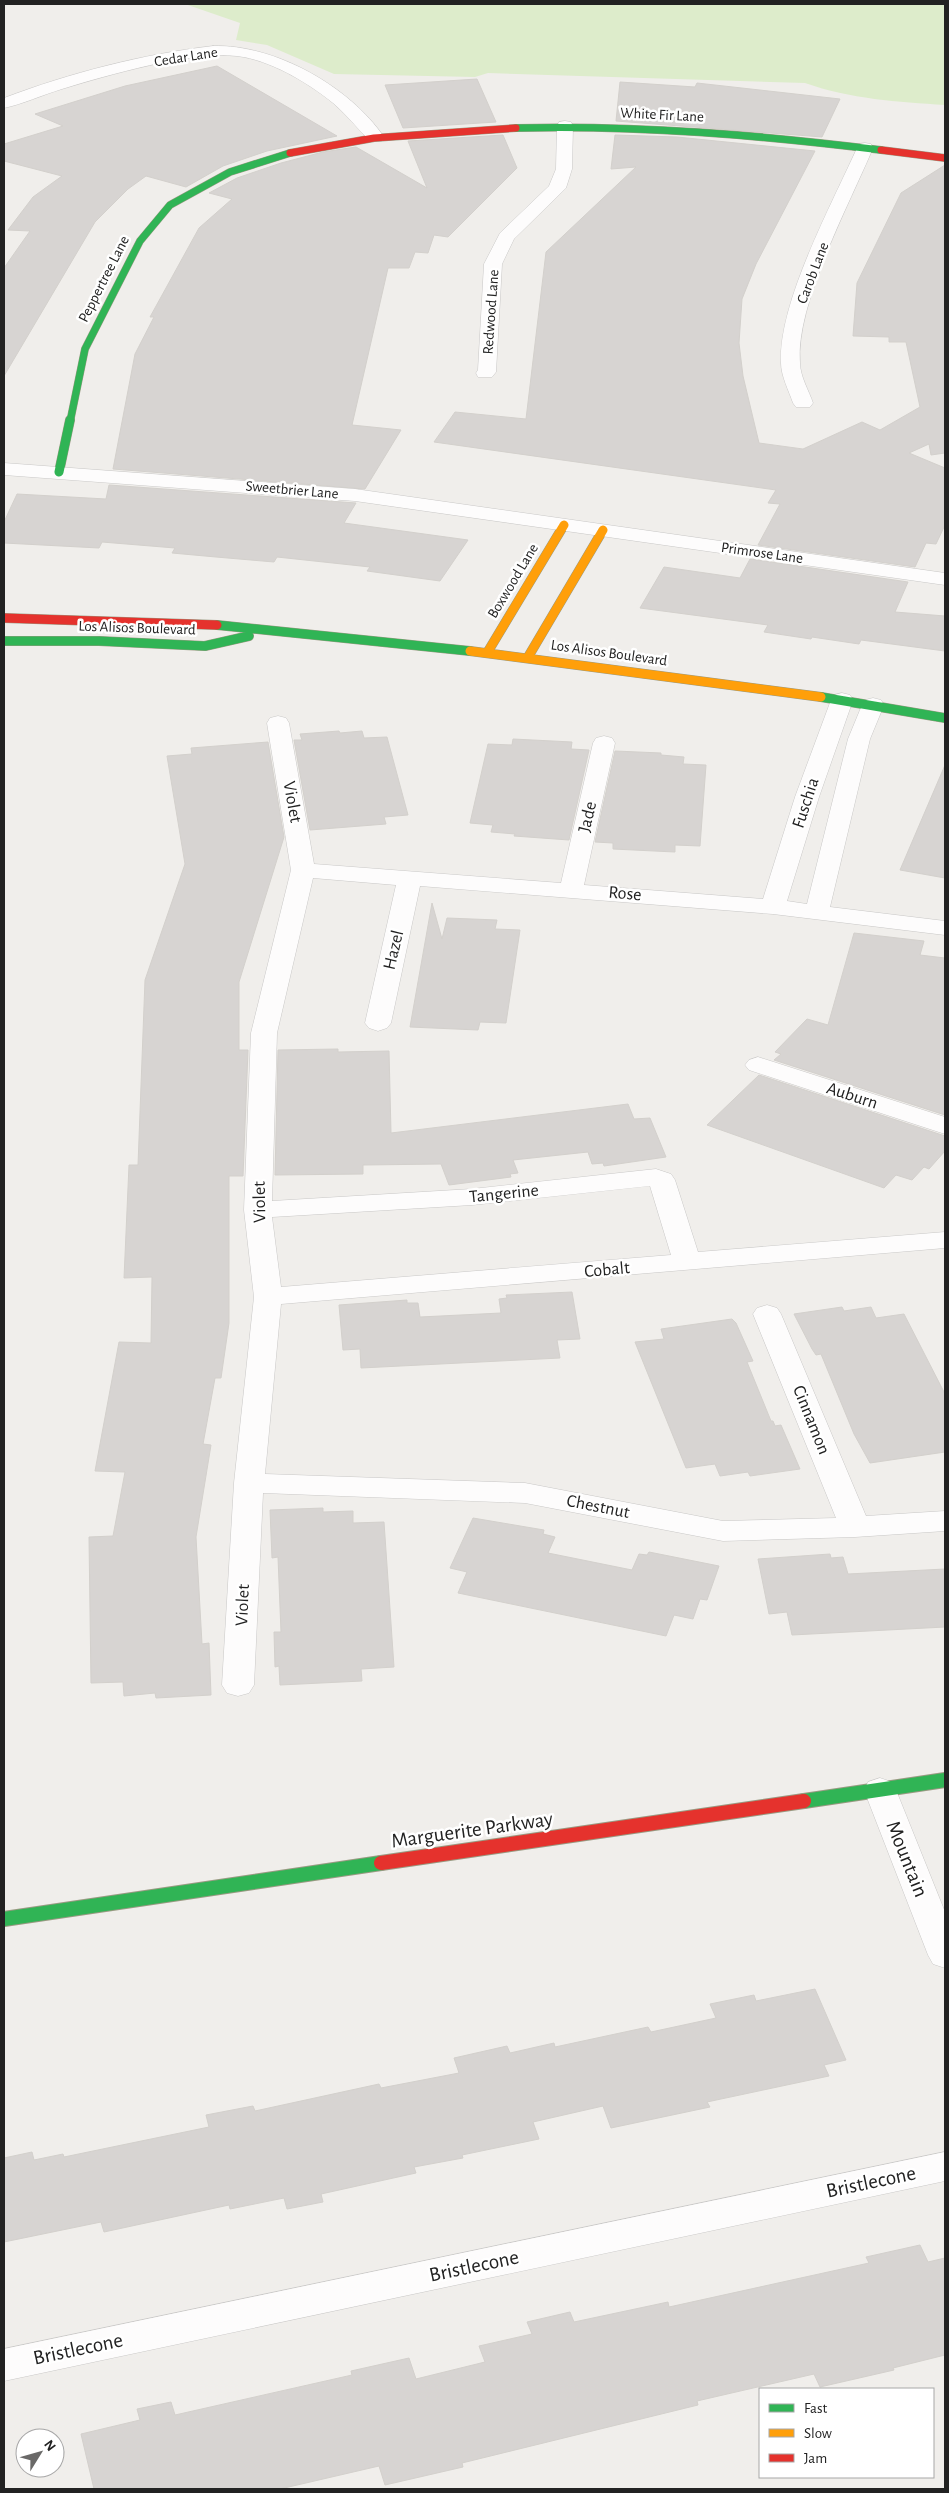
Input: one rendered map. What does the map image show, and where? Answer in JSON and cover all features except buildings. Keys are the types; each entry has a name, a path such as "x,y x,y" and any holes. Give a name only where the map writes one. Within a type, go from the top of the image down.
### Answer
{"street":[{"name":"Cedar Lane","path":"4,103 95,73 199,53 237,52 251,54 281,66 334,95 376,138"},
{"name":"White Fir Lane","path":"376,138 446,131 565,126 677,130 865,148 945,158"},
{"name":"Redwood Lane","path":"485,373 487,372 494,264 506,237 557,188 564,169 565,126"},
{"name":"Peppertree Lane","path":"59,472 85,349 140,241 170,205 230,172 274,157 323,145 376,138"},
{"name":"Carob Lane","path":"803,403 790,364 793,333 804,288 865,148"},
{"name":"Sweetbrier Lane","path":"4,469 355,495 572,526"},
{"name":"Primrose Lane","path":"572,526 945,579"},
{"name":"Boxwood Lane","path":"487,653 572,526"},
{"path":"528,657 603,530"},
{"name":"Los Alisos Boulevard","path":"4,618 202,623 268,632 528,657 842,700 945,718"},
{"name":"Los Alisos Boulevard","path":"4,641 99,641 205,646 268,632"},
{"name":"Fuschia","path":"773,907 807,797 842,700"},
{"name":"Fuschia","path":"817,912 860,739 873,705"},
{"name":"Violet","path":"238,1685 249,1483 268,1298 258,1210 264,1033 303,870 278,723"},
{"name":"Jade","path":"571,890 604,744"},
{"name":"Rose","path":"303,870 773,907 945,928"},
{"name":"Hazel","path":"378,1023 410,877"},
{"name":"Auburn","path":"758,1065 945,1126"},
{"name":"Tangerine","path":"258,1210 472,1197 656,1177 662,1180 687,1263"},
{"name":"Cobalt","path":"268,1298 945,1240"},
{"name":"Cinnamon","path":"766,1314 855,1527"},
{"name":"Chestnut","path":"249,1483 525,1493 723,1531 855,1527 945,1521"},
{"name":"Marguerite Parkway","path":"4,1919 945,1780"},
{"name":"Mountain","path":"880,1790 945,1955"},
{"name":"Bristlecone","path":"4,2365 945,2166"}],"green space":[{"path":"185,4 945,4 945,105 857,96 805,83 488,73 475,77 334,74 267,45 236,40 240,23"}],"traffic: fast":[{"path":"516,128 607,127 653,129 744,135 881,150"},
{"path":"59,472 85,349 140,241 170,205 230,172 290,153"},
{"path":"217,625 470,651"},
{"path":"4,641 99,641 205,646 249,636"},
{"path":"821,697 945,718"},
{"path":"804,1801 945,1780"},
{"path":"4,1919 381,1863"}],"traffic: slow":[{"path":"487,653 564,525"},
{"path":"528,657 603,530"},
{"path":"470,651 528,657 821,697"}],"traffic: jam":[{"path":"290,153 374,138 431,132 516,128"},
{"path":"881,150 945,158"},
{"path":"4,618 217,625"},
{"path":"381,1863 804,1801"}]}
